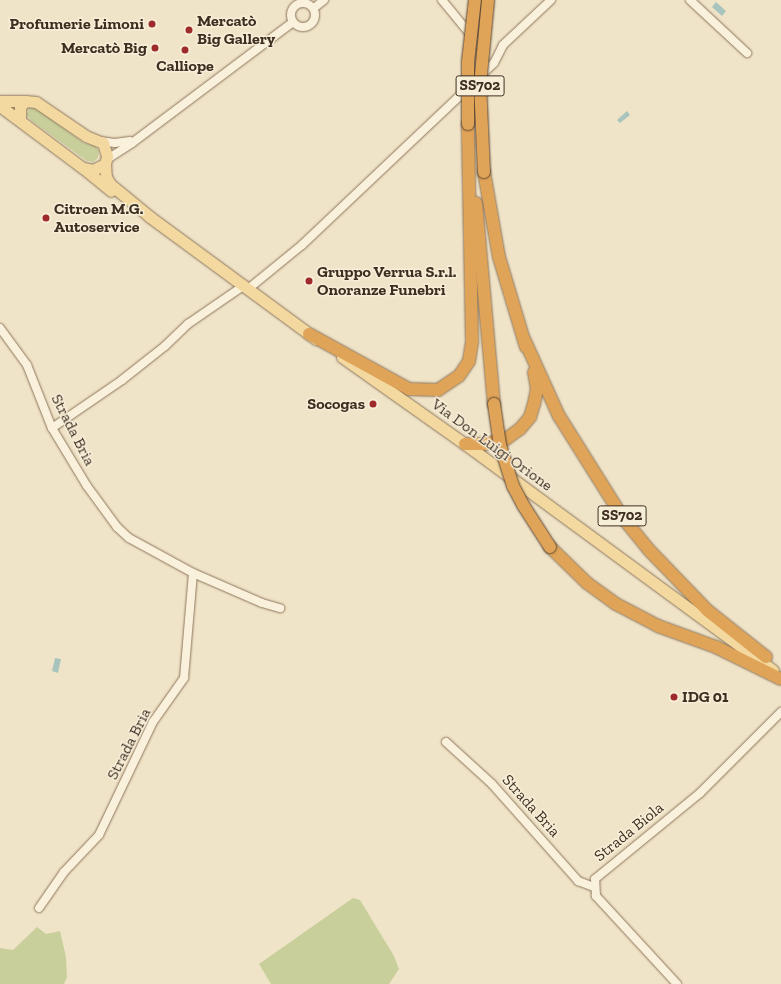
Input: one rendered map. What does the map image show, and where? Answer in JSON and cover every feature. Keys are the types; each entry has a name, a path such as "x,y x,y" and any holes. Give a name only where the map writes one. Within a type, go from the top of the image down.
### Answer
{"highway":[{"name":"SS702","path":"309,334 409,389 438,390 459,376 469,361 472,341 468,62 475,0"},
{"name":"SS702","path":"465,444 486,444 506,439 520,429 530,417 537,390 524,339 499,257 484,172 480,85 488,0"},
{"name":"SS702","path":"469,168 494,404 500,445 513,486 523,505 550,547 586,583 616,604 658,626 716,647 781,679"},
{"name":"SS702","path":"524,339 559,416 623,518 649,550 708,611 766,657"}],"main road":[{"path":"0,101 36,102 86,136 99,141"},
{"path":"20,120 20,107 25,101"},
{"name":"Via Don Luigi Orione","path":"0,106 83,168 122,200 150,217"},
{"name":"Via Don Luigi Orione","path":"99,141 106,149 106,177 110,184 150,217 309,334 465,444 781,675"},
{"path":"83,168 93,170 105,162"},
{"name":"Via Don Luigi Orione","path":"717,629 781,666"}],"street":[{"path":"314,8 324,0"},
{"path":"442,0 494,63"},
{"path":"52,428 122,380 161,350 188,324 246,287 302,245 494,63 503,45 551,0"},
{"path":"690,0 747,53"},
{"path":"294,2 307,3 314,8 316,16 312,24 300,27 293,22 291,13 294,2"},
{"path":"105,162 293,22"},
{"path":"99,141 122,143 140,137"},
{"name":"Strada Bria","path":"0,328 27,364 52,428 87,486 117,527 130,538 192,573 262,603 280,608"},
{"name":"Strada Bria","path":"39,908 64,872 99,835 153,722 184,678 192,573"},
{"name":"Strada Biola","path":"678,984 665,973 637,937 606,908 596,896 594,887 595,879 602,871 700,794 781,712"},
{"name":"Strada Bria","path":"446,742 492,784 578,881 594,887"}],"green space":[{"path":"30,107 36,108 84,143 95,146 99,151 98,158 93,162 87,161 32,121 26,115"},
{"path":"353,898 360,900 394,956 399,969 389,984 271,984 259,964"},
{"path":"37,927 46,934 60,931 66,957 67,977 64,984 0,984 0,948 13,950"}],"water":[{"path":"716,2 726,11 722,16 712,7"},
{"path":"627,111 630,115 620,123 617,120"},
{"path":"55,658 61,659 58,673 52,671"}],"place":[{"name":"Profumerie Limoni","path":"152,24"},
{"name":"Mercatò Big Gallery","path":"189,30"},
{"name":"Mercatò Big","path":"155,48"},
{"name":"Calliope","path":"185,50"},
{"name":"Citroen M.G. Autoservice","path":"46,218"},
{"name":"Gruppo Verrua S.r.l. Onoranze Funebri","path":"309,281"},
{"name":"Socogas","path":"373,404"},
{"name":"IDG 01","path":"674,697"}]}
